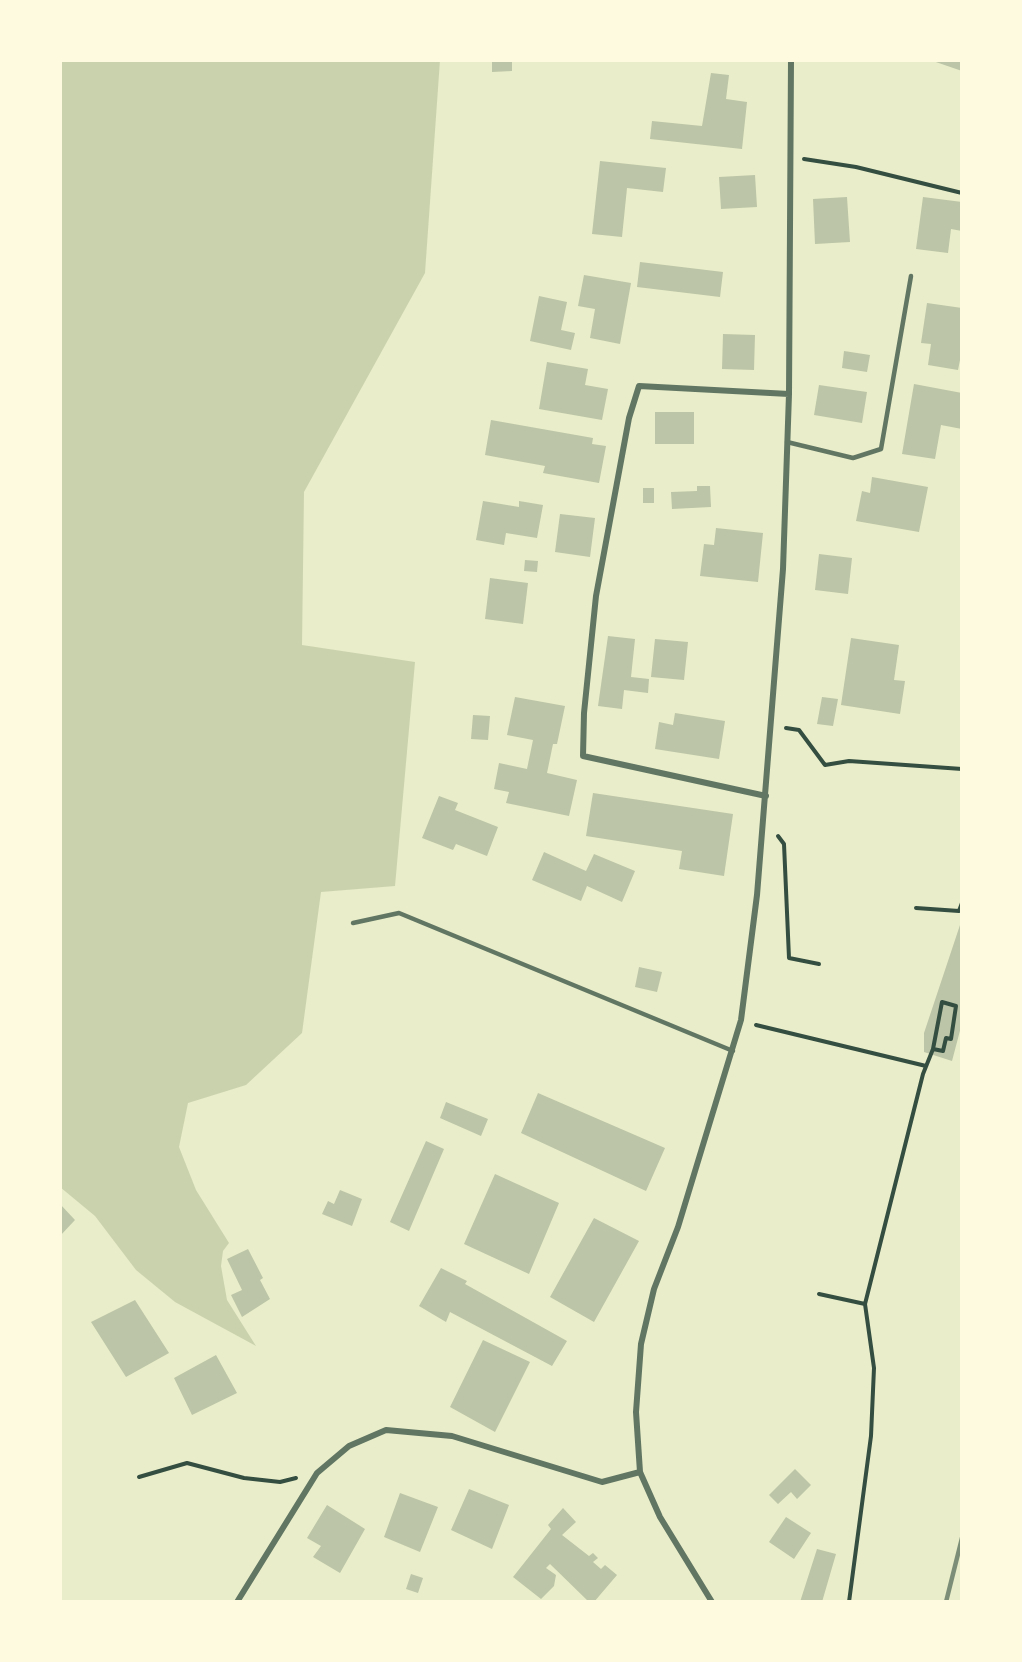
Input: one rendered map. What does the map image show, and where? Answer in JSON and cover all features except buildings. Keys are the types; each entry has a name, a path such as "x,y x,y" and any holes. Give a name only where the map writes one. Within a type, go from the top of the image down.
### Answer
{"street":[{"path":"712,1602 660,1517 640,1472 636,1412 641,1344 654,1289 678,1227 741,1020 763,833 783,568 789,394 790,60"},
{"path":"766,796 582,756 584,713 596,596 629,418 639,386 789,394"},
{"path":"237,1602 317,1473 349,1446 386,1430 453,1436 602,1482 640,1472"}],"lane":[{"path":"787,442 853,458 881,449 911,276"},
{"path":"353,923 399,913 733,1051"}],"path":[{"path":"789,156 856,167 962,193"},
{"path":"770,724 799,730 825,765 849,761 962,769"},
{"path":"763,833 778,836 784,844 789,958 819,964"},
{"path":"916,908 959,911 962,903"},
{"path":"849,1602 871,1436 874,1368 865,1304 926,1066 933,1049 942,1002 956,1006 951,1039 946,1038 943,1051 933,1049"},
{"path":"741,1020 880,1057 926,1066"},
{"path":"819,1294 865,1304"},
{"path":"139,1477 187,1463 244,1478 280,1482 317,1473"}],"green space":[{"path":"60,60 440,60 425,273 304,492 302,645 415,662 395,886 321,892 302,1033 246,1085 188,1103 179,1147 196,1190 229,1243 223,1251 221,1266 227,1300 256,1346 175,1302 136,1270 95,1216 60,1187"}],"railway":[{"path":"946,1602 962,1538"}]}
